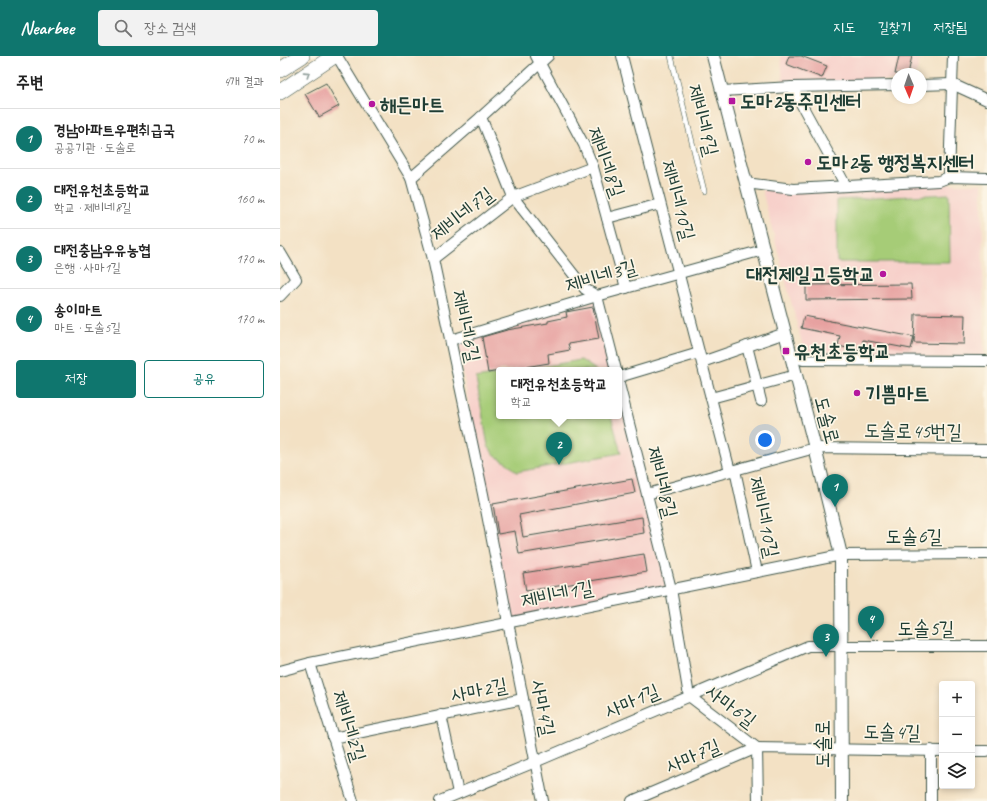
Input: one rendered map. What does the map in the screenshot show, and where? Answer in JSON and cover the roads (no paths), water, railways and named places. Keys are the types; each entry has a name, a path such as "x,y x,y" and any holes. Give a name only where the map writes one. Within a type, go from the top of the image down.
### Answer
{"main road":[{"path":"280,70 302,56"},
{"path":"280,92 335,56"}],"street":[{"name":"제비네6길","path":"335,56 411,178 433,259 451,340 508,622"},
{"name":"제비네10길","path":"622,56 711,398 733,470 757,572"},
{"name":"도솔로","path":"713,56 815,448 841,555 842,801"},
{"path":"949,177 952,56"},
{"path":"411,178 480,117 541,58"},
{"name":"제비네8길","path":"541,58 584,145 593,167 626,288"},
{"path":"927,85 952,84 987,100"},
{"path":"722,91 792,87 891,85"},
{"path":"792,87 846,186"},
{"name":"제비네7길","path":"480,117 513,197 585,289 597,296"},
{"name":"제비네7길","path":"433,259 513,197 593,167"},
{"path":"746,183 793,189 939,181 949,177 987,178"},
{"path":"607,218 660,204"},
{"name":"제비네3길","path":"451,340 597,296 763,250"},
{"path":"280,252 296,279 280,296"},
{"path":"597,296 615,367"},
{"path":"622,376 747,346 785,334"},
{"path":"747,346 761,401"},
{"path":"790,354 802,360 987,361"},
{"path":"711,398 796,375"},
{"name":"제비네8길","path":"622,396 671,589"},
{"name":"제비네10길","path":"647,494 815,448"},
{"name":"도솔로45번길","path":"815,448 987,450"},
{"name":"도솔6길","path":"841,555 987,554"},
{"name":"제비네1길","path":"280,671 310,663 508,622 841,555"},
{"name":"사마6길","path":"671,589 688,696 757,748 758,801"},
{"name":"사마4길","path":"508,622 543,801"},
{"name":"사마1길","path":"440,801 808,646 841,646"},
{"name":"도솔5길","path":"841,646 987,646"},
{"name":"제비네2길","path":"310,663 353,801"},
{"name":"사마2길","path":"333,738 523,699"},
{"name":"사마2길","path":"441,715 458,793"},
{"name":"사마7길","path":"636,800 757,748 841,749"},
{"name":"도솔4길","path":"841,749 939,750"},
{"path":"931,750 931,801"},
{"path":"975,751 987,751"}],"lane":[{"name":"제비네9길","path":"671,56 704,191"}],"place":[{"name":"도마2동주민센터","path":"732,101"},
{"name":"해든마트","path":"372,104"},
{"name":"도마2동 행정복지센터","path":"808,162"},
{"name":"대전제일고등학교","path":"883,274"},
{"name":"유천초등학교","path":"786,351"},
{"name":"기쁨마트","path":"857,393"},
{"name":"대전유천초등학교","path":"559,465"},
{"name":"경남아파트우편취급국","path":"835,507"},
{"name":"송이마트","path":"871,639"},
{"name":"대전충남우유농협","path":"826,657"}]}
